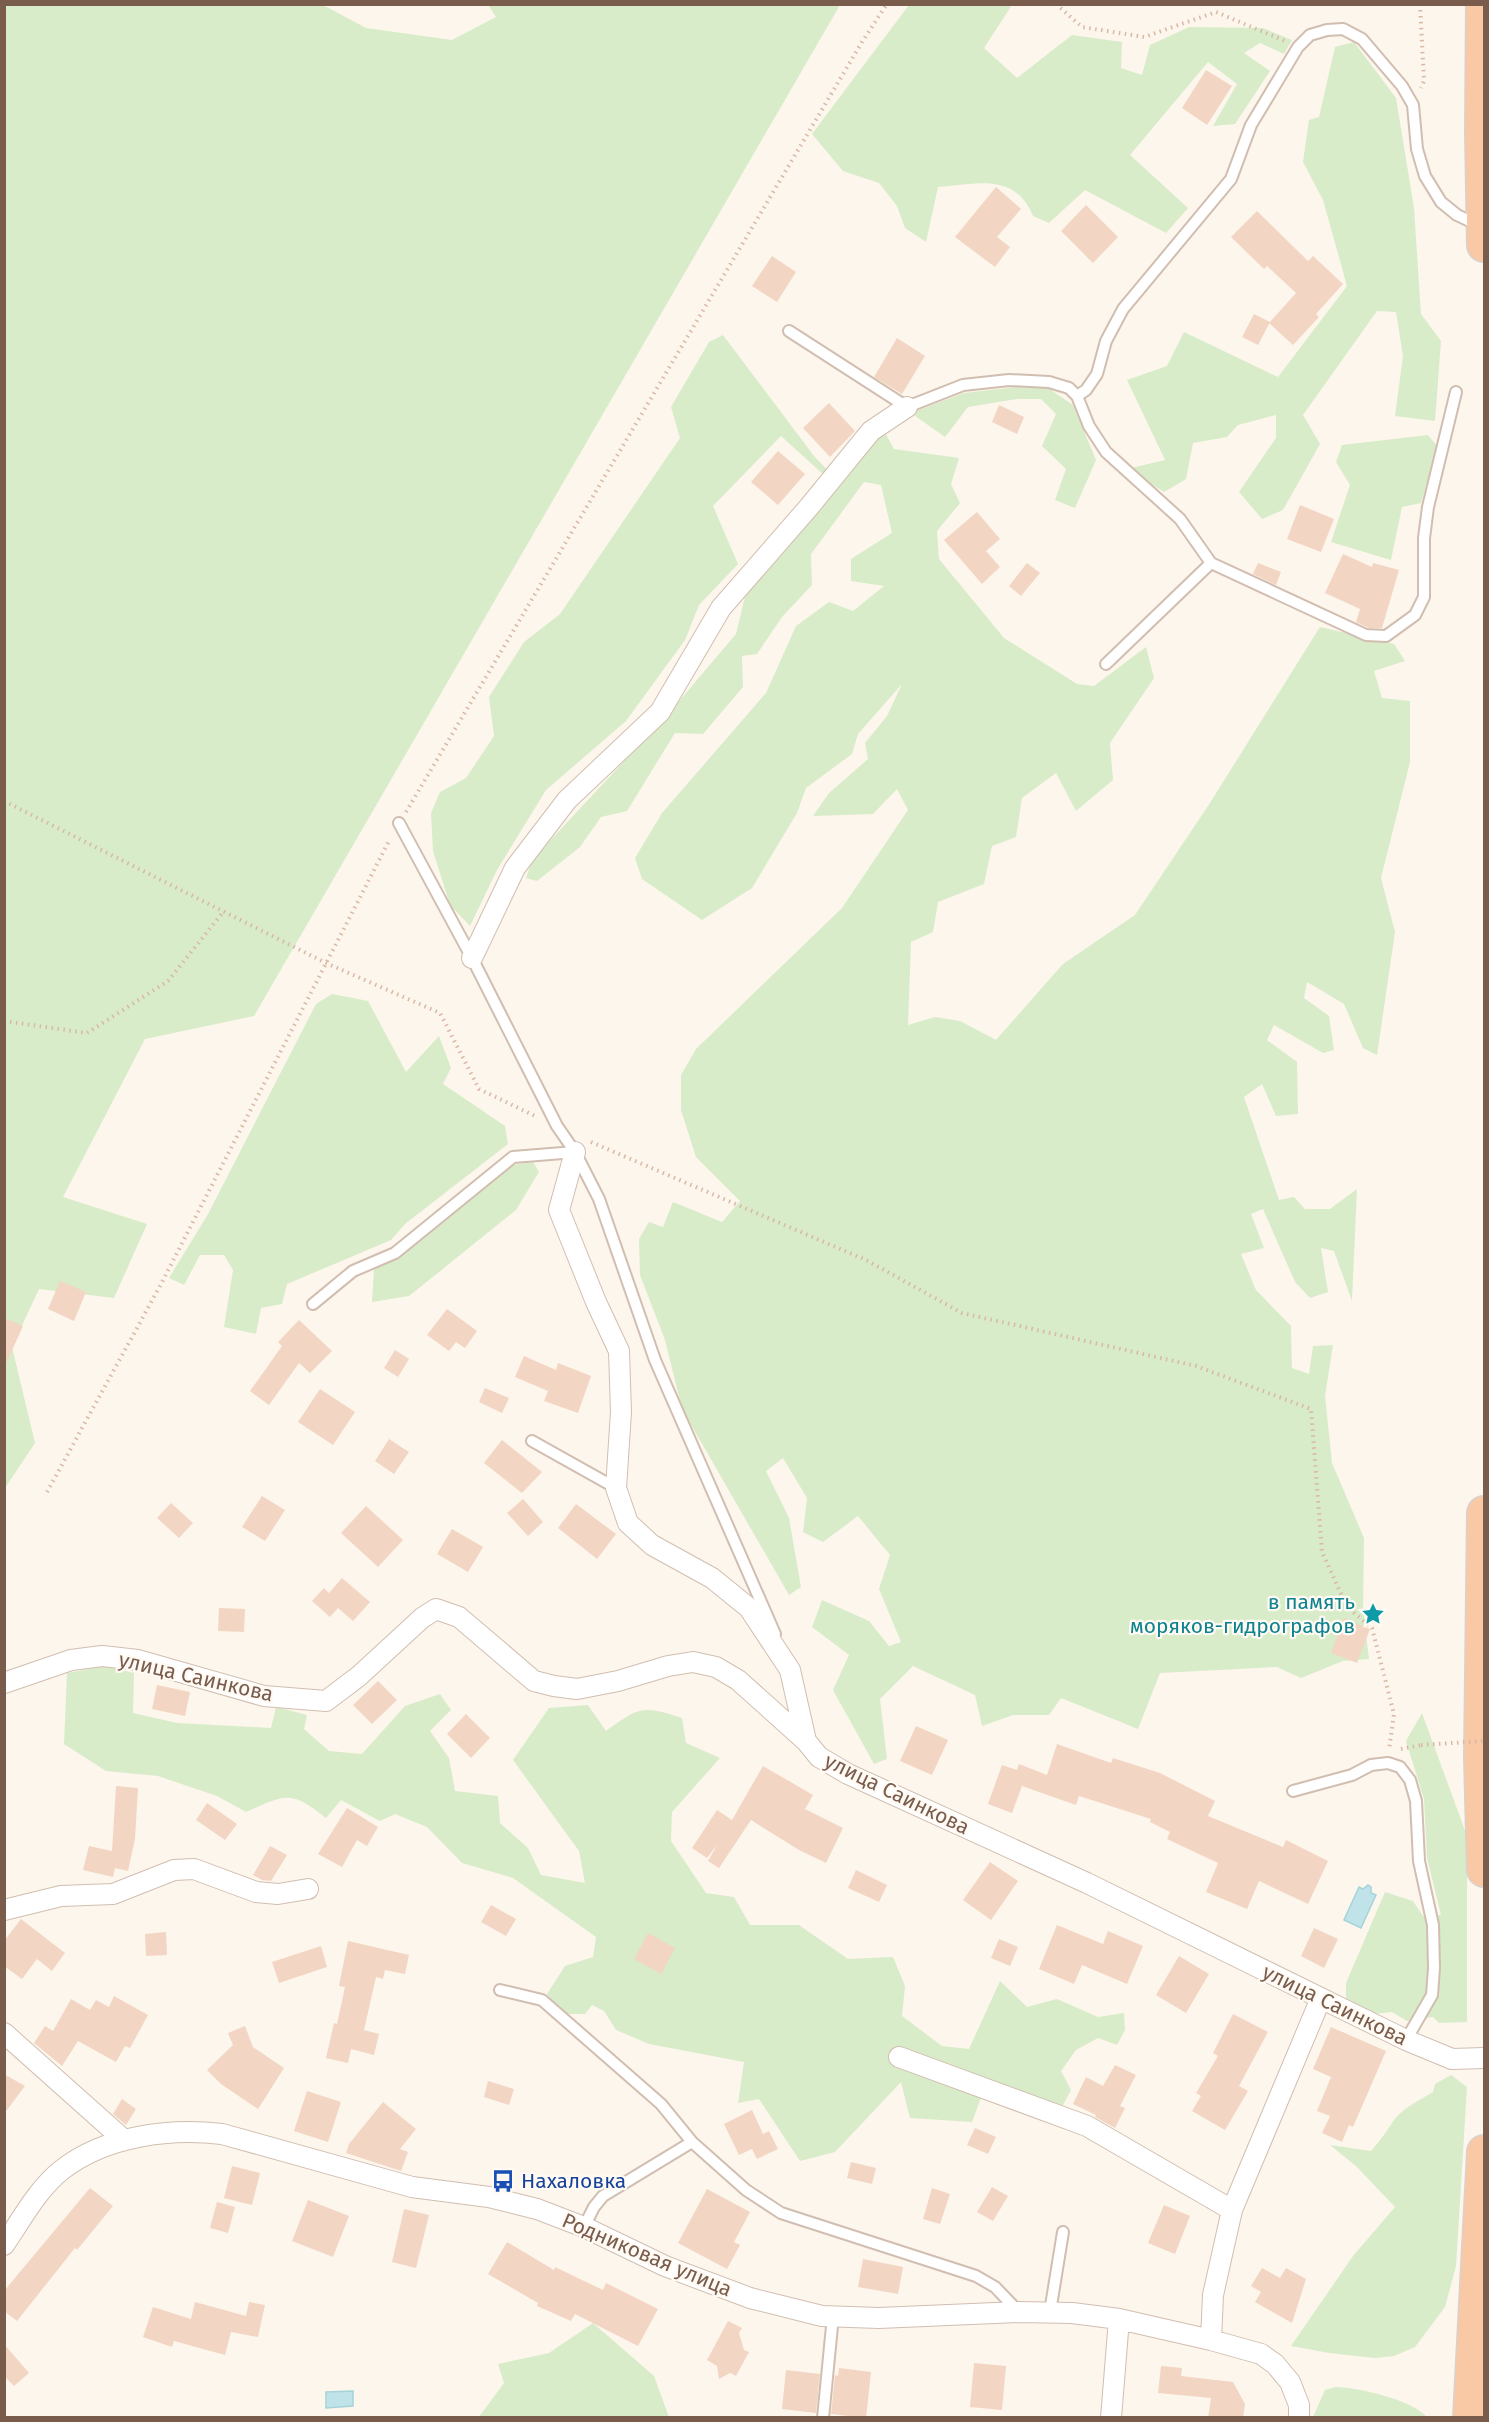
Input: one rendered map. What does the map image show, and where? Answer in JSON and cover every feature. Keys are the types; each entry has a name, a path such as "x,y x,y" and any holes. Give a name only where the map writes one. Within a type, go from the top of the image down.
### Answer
{"highway":[{"path":"1483,4 1482,132 1485,245"},
{"path":"1485,1513 1481,1758 1485,1870"},
{"path":"1470,2418 1485,2152"}],"street":[{"path":"472,958 515,868 567,800 660,712 722,608 872,431 907,407"},
{"path":"575,1152 559,1210 619,1352 621,1412 616,1488 628,1523 651,1545 712,1578 749,1608 790,1670 806,1741"},
{"name":"улица Саинкова","path":"4,1683 71,1660 102,1656 138,1660 264,1696 326,1701 359,1676 422,1618 436,1609 459,1617 534,1681 554,1686 577,1689 693,1662 716,1667 738,1680 806,1741 819,1757 848,1774 1087,1883 1406,2040 1452,2059 1485,2058"},
{"path":"4,1910 61,1896 113,1894 174,1870 194,1869 256,1892 278,1894 308,1889"},
{"path":"1211,2340 1213,2295 1232,2210 1321,1998"},
{"path":"4,2033 124,2140"},
{"path":"899,2057 1088,2126 1232,2210"},
{"name":"Родниковая улица","path":"4,2245 42,2190 63,2169 83,2157 124,2140 173,2132 199,2131 222,2134 402,2185 489,2197 537,2209 584,2227 664,2266 750,2298 822,2316 879,2318 1019,2312 1072,2313 1119,2319 1211,2340 1261,2354 1275,2364 1290,2382 1299,2405 1299,2418"},
{"path":"1111,2418 1119,2319"}],"lane":[{"path":"1077,396 1086,390 1097,374 1106,341 1124,309 1231,179 1251,125 1298,47 1311,35 1327,30 1342,29 1362,39 1402,86 1413,105 1417,149 1425,176 1441,202 1457,215 1484,228"},
{"path":"789,331 907,407 963,385 1009,380 1049,382 1069,388 1077,396 1089,426 1106,452 1180,519 1211,562 1366,635 1386,636 1415,615 1424,597 1424,538 1428,507 1456,392"},
{"path":"1106,664 1211,562"},
{"path":"399,823 472,958 557,1126 575,1152 599,1199 654,1360 674,1401 790,1670"},
{"path":"313,1304 353,1271 395,1253 513,1156 575,1152"},
{"path":"532,1441 616,1488"},
{"path":"1293,1791 1352,1775 1371,1765 1388,1763 1400,1767 1410,1780 1416,1801 1419,1861 1433,1925 1434,1968 1431,1995 1406,2040"},
{"path":"500,1990 542,2000 661,2104 692,2142 746,2190 782,2213 975,2276 995,2287 1019,2312"},
{"path":"584,2227 594,2207 603,2196 692,2142"},
{"path":"1050,2312 1063,2232"},
{"path":"823,2418 833,2316"}],"path":[{"path":"47,1492 160,1286 399,823 855,53 887,4"},
{"path":"1056,4 1082,27 1144,37 1216,12 1298,47"},
{"path":"1413,105 1424,81 1420,4"},
{"path":"4,801 326,963 440,1013 479,1089 557,1126 866,1260 962,1313 1196,1366 1311,1409 1322,1551 1347,1607 1372,1628 1394,1714 1388,1763"},
{"path":"4,1021 87,1033 168,981 224,911"},
{"path":"1401,1749 1421,1745 1485,1741"}],"green space":[{"path":"5,5 323,5 366,28 452,40 496,17 488,5 840,5 254,1016 145,1039 63,1197 147,1224 114,1298 39,1289 12,1347 35,1443 5,1488"},
{"path":"909,5 1012,5 984,48 1017,78 1072,35 1122,42 1121,68 1142,75 1150,45 1189,27 1263,28 1292,40 1284,54 1260,43 1244,53 1270,71 1235,124 1213,126 1237,84 1208,62 1130,155 1188,208 1166,233 1085,190 1049,223 1033,216 1016,192 993,184 980,183 938,187 926,242 905,228 897,206 879,183 843,171 812,134"},
{"path":"1354,42 1396,98 1414,208 1421,314 1441,341 1435,421 1395,416 1403,356 1396,312 1377,311 1303,415 1320,444 1283,510 1262,519 1239,492 1276,438 1276,415 1238,425 1227,437 1193,443 1186,479 1164,492 1127,469 1165,460 1127,380 1167,366 1184,332 1278,377 1347,286 1323,200 1303,162 1309,120 1319,117 1335,47"},
{"path":"723,335 814,456 839,482 883,429 894,449 959,458 951,484 960,503 937,531 939,559 1004,638 1077,684 1094,686 1146,647 1154,678 1110,743 1113,780 1076,811 1056,773 1022,798 1016,837 992,846 984,884 938,902 933,932 911,942 908,1025 935,1017 960,1021 996,1040 1063,964 1135,915 1210,803 1320,627 1394,644 1405,661 1374,671 1382,698 1410,701 1410,762 1381,878 1395,932 1377,1055 1363,1048 1344,1004 1307,982 1304,998 1329,1016 1334,1050 1323,1053 1274,1025 1267,1040 1297,1062 1298,1114 1276,1116 1262,1084 1244,1097 1279,1200 1294,1197 1305,1209 1330,1209 1357,1189 1352,1301 1334,1251 1321,1248 1328,1292 1310,1298 1295,1282 1263,1209 1251,1214 1264,1248 1241,1254 1256,1290 1291,1326 1292,1368 1309,1374 1313,1346 1333,1345 1325,1396 1332,1463 1364,1538 1363,1609 1369,1659 1343,1661 1301,1678 1277,1667 1160,1673 1138,1729 1061,1698 1049,1715 1013,1715 982,1726 975,1695 913,1666 880,1699 887,1759 874,1764 833,1690 849,1655 812,1627 822,1600 869,1621 889,1646 901,1642 879,1589 890,1555 858,1516 823,1542 803,1532 807,1498 783,1458 766,1471 789,1518 801,1587 789,1595 682,1409 665,1340 640,1275 639,1239 649,1222 663,1227 673,1202 722,1222 740,1201 696,1157 681,1110 681,1075 696,1049 842,908 908,810 897,789 873,814 813,816 829,793 868,759 865,743 887,716 902,684 858,734 852,754 806,788 797,813 752,888 702,920 642,879 635,858 662,813 766,693 796,626 829,602 853,611 884,586 851,581 851,559 892,533 881,485 864,482 811,554 812,585 782,617 757,654 742,656 743,687 703,734 675,733 627,811 601,817 580,847 537,881 526,878 532,860 669,713 736,634 747,588 837,487 781,436 713,506 738,564 699,605 685,640 626,721 546,790 497,870 470,926 450,905 433,851 431,813 440,792 466,778 494,736 489,697 524,642 560,614 680,438 671,407 709,342"},
{"path":"1017,387 1048,388 1073,405 1096,460 1075,508 1055,500 1066,469 1042,446 1056,414 1041,399 1017,399 968,407 945,437 911,413 964,393"},
{"path":"1428,435 1437,446 1421,503 1402,507 1391,560 1331,542 1350,485 1336,462 1342,445"},
{"path":"332,994 368,1001 406,1072 439,1036 451,1068 443,1084 505,1126 508,1144 405,1224 391,1240 287,1284 282,1304 261,1308 256,1334 224,1327 233,1270 224,1255 200,1255 184,1285 169,1278 208,1214 316,1004"},
{"path":"533,1162 539,1172 516,1210 409,1296 372,1302 374,1269 403,1255 420,1229 507,1166"},
{"path":"105,1666 134,1673 133,1713 177,1723 271,1728 276,1707 307,1715 304,1729 329,1751 362,1754 405,1706 440,1694 451,1710 430,1731 449,1758 455,1791 498,1796 500,1823 528,1848 541,1875 585,1883 579,1851 513,1760 549,1708 588,1705 606,1731 626,1717 641,1711 658,1711 682,1718 686,1743 720,1758 672,1812 671,1841 706,1893 734,1897 750,1925 799,1925 848,1959 893,1957 905,1986 902,2016 942,2046 969,2049 1000,1981 1027,2007 1057,1999 1098,2017 1124,2013 1125,2030 1117,2045 1098,2038 1076,2050 1061,2071 1071,2090 1062,2107 986,2084 972,2122 910,2118 901,2082 835,2152 800,2161 759,2099 738,2103 744,2062 649,2044 616,2030 604,2011 592,2005 585,2014 564,2014 547,1994 565,1966 593,1957 596,1937 513,1878 462,1863 427,1827 395,1814 380,1821 341,1800 326,1818 304,1802 287,1798 246,1812 217,1796 158,1776 106,1771 64,1744 67,1673"},
{"path":"1422,1713 1467,1836 1467,2022 1439,2023 1433,2017 1407,2021 1392,2012 1374,2014 1346,1998 1346,1983 1385,1892 1413,1901 1423,1916 1441,1915 1427,1858 1424,1799 1406,1741"},
{"path":"1451,2075 1467,2087 1456,2266 1445,2307 1415,2347 1394,2356 1375,2358 1291,2346 1353,2256 1395,2207 1356,2166 1330,2145 1371,2151 1402,2111 1433,2092 1435,2084"},
{"path":"593,2323 654,2376 669,2417 478,2418 504,2383 498,2364 549,2353"},
{"path":"1335,2387 1371,2392 1397,2400 1427,2417 1313,2417 1325,2390"}],"water":[{"path":"1368,1885 1371,1887 1371,1893 1376,1895 1361,1928 1344,1920 1359,1887 1363,1889"},
{"path":"353,2391 353,2406 326,2408 326,2392"}],"building":[{"path":"1206,70 1232,86 1207,125 1182,108"},
{"path":"996,187 1021,209 997,237 1010,247 995,267 955,237"},
{"path":"1086,205 1118,237 1093,263 1061,231"},
{"path":"1257,211 1308,261 1313,256 1343,284 1316,314 1319,317 1293,345 1269,323 1296,293 1267,266 1264,269 1231,237"},
{"path":"772,256 796,272 777,302 752,286"},
{"path":"1254,314 1270,322 1258,345 1242,337"},
{"path":"897,338 925,356 902,394 874,377"},
{"path":"829,403 855,431 830,457 803,428"},
{"path":"999,405 1024,417 1017,434 992,422"},
{"path":"778,451 805,474 778,505 751,482"},
{"path":"1300,505 1334,519 1321,552 1287,539"},
{"path":"977,512 1000,539 986,551 1000,567 982,584 944,540"},
{"path":"1343,554 1372,567 1373,563 1399,570 1382,628 1369,628 1356,622 1360,609 1325,593"},
{"path":"1027,563 1040,573 1021,596 1009,586"},
{"path":"1258,563 1281,572 1276,585 1253,574"},
{"path":"60,1281 86,1292 74,1321 48,1309"},
{"path":"447,1309 477,1331 465,1348 456,1342 449,1351 427,1335"},
{"path":"4,1318 23,1326 4,1368"},
{"path":"299,1320 332,1351 310,1373 299,1363 269,1405 250,1391 282,1346 278,1342"},
{"path":"395,1350 409,1359 398,1377 384,1368"},
{"path":"524,1356 556,1370 558,1363 591,1376 578,1413 544,1401 548,1391 515,1377"},
{"path":"485,1388 509,1398 502,1413 479,1402"},
{"path":"320,1389 355,1412 333,1445 298,1422"},
{"path":"389,1439 409,1452 394,1474 375,1461"},
{"path":"502,1440 542,1472 522,1493 484,1463"},
{"path":"262,1496 285,1510 265,1541 242,1527"},
{"path":"523,1499 543,1522 528,1536 507,1513"},
{"path":"171,1503 193,1523 179,1538 157,1518"},
{"path":"576,1504 616,1534 597,1559 558,1528"},
{"path":"366,1506 403,1540 378,1567 341,1533"},
{"path":"452,1529 483,1547 468,1572 437,1554"},
{"path":"342,1578 370,1602 353,1621 338,1608 330,1617 312,1601 324,1588 329,1593"},
{"path":"219,1608 245,1609 244,1632 218,1631"},
{"path":"1344,1618 1370,1629 1357,1663 1331,1653"},
{"path":"378,1681 397,1700 372,1724 353,1705"},
{"path":"157,1685 190,1692 185,1716 152,1709"},
{"path":"466,1714 490,1738 471,1758 447,1734"},
{"path":"916,1726 948,1740 932,1775 900,1761"},
{"path":"1057,1744 1111,1763 1113,1758 1160,1773 1215,1801 1208,1816 1283,1847 1286,1840 1328,1861 1308,1904 1259,1881 1247,1909 1206,1892 1218,1863 1167,1839 1170,1832 1150,1822 1151,1819 1079,1796 1076,1805 1022,1786 1012,1813 988,1804 1002,1765 1017,1770 1019,1764 1047,1775"},
{"path":"763,1766 813,1795 805,1809 843,1828 826,1863 799,1850 751,1820 719,1868 708,1861 717,1845 707,1858 692,1848 717,1810 732,1820"},
{"path":"116,1786 138,1788 135,1839 128,1871 115,1868 113,1877 83,1870 89,1846 112,1851"},
{"path":"207,1803 237,1824 225,1840 196,1820"},
{"path":"347,1808 378,1827 367,1846 357,1840 342,1867 318,1854"},
{"path":"270,1846 287,1855 271,1881 262,1880 253,1875"},
{"path":"990,1862 1018,1881 991,1920 963,1900"},
{"path":"856,1870 887,1885 879,1902 848,1888"},
{"path":"491,1905 516,1919 506,1936 481,1922"},
{"path":"21,1919 65,1953 52,1971 37,1959 22,1979 4,1966 4,1941"},
{"path":"1057,1925 1103,1944 1108,1931 1143,1946 1127,1984 1082,1965 1074,1984 1039,1969"},
{"path":"1314,1928 1338,1939 1324,1968 1301,1956"},
{"path":"166,1932 167,1955 146,1956 145,1934"},
{"path":"648,1933 675,1948 661,1974 634,1959"},
{"path":"999,1939 1018,1947 1010,1966 991,1958"},
{"path":"348,1941 409,1955 405,1974 385,1970 383,1979 376,1977 364,2030 379,2034 374,2055 351,2049 348,2063 326,2058 334,2023 337,2024 345,1987 339,1986"},
{"path":"321,1946 327,1967 279,1983 272,1962"},
{"path":"1179,1956 1209,1974 1186,2013 1156,1995"},
{"path":"114,1996 148,2015 130,2048 125,2046 116,2062 78,2041 62,2066 34,2043 45,2026 53,2031 71,1999 90,2010 96,2000 109,2007"},
{"path":"1233,2014 1268,2032 1239,2086 1248,2091 1225,2130 1192,2111 1201,2096 1196,2093 1218,2056 1213,2053"},
{"path":"245,2026 253,2047 284,2068 258,2109 221,2084 207,2070 233,2045 228,2033"},
{"path":"1331,2027 1386,2051 1353,2127 1349,2125 1342,2142 1322,2133 1330,2116 1317,2111 1331,2077 1313,2069"},
{"path":"1115,2065 1136,2075 1120,2106 1125,2108 1115,2128 1095,2117 1096,2115 1073,2104 1086,2077 1103,2086"},
{"path":"4,2074 25,2086 4,2114"},
{"path":"488,2081 514,2089 509,2105 484,2097"},
{"path":"307,2091 341,2102 328,2142 294,2131"},
{"path":"122,2099 136,2109 126,2125 113,2114"},
{"path":"383,2102 416,2129 400,2149 408,2152 401,2171 346,2153 349,2144"},
{"path":"752,2110 763,2134 769,2131 778,2149 757,2159 752,2149 739,2155 724,2124"},
{"path":"975,2128 996,2137 988,2154 967,2145"},
{"path":"851,2162 876,2168 872,2184 847,2178"},
{"path":"232,2166 260,2173 252,2205 224,2198"},
{"path":"992,2187 1008,2196 993,2221 977,2212"},
{"path":"90,2188 113,2206 77,2250 75,2248 17,2321 4,2311 4,2291"},
{"path":"932,2188 950,2194 940,2224 923,2219"},
{"path":"707,2189 750,2212 734,2242 740,2245 727,2269 678,2243"},
{"path":"308,2200 349,2216 333,2257 292,2241"},
{"path":"217,2202 235,2207 228,2233 210,2228"},
{"path":"1164,2205 1190,2216 1175,2254 1148,2243"},
{"path":"404,2209 429,2215 416,2268 392,2262"},
{"path":"507,2242 554,2270 555,2267 603,2290 606,2283 658,2309 638,2346 575,2314 571,2321 537,2306 538,2303 488,2274"},
{"path":"863,2259 903,2267 898,2294 858,2287"},
{"path":"1262,2268 1280,2278 1286,2268 1306,2279 1292,2323 1255,2302 1261,2292 1251,2286"},
{"path":"195,2302 246,2316 249,2302 265,2305 258,2337 231,2332 225,2355 174,2341 172,2347 143,2337 153,2307 191,2319"},
{"path":"728,2321 742,2328 739,2333 744,2350 749,2352 736,2376 730,2373 719,2379 717,2366 707,2360"},
{"path":"4,2344 29,2373 14,2386 4,2376"},
{"path":"974,2363 1006,2366 1002,2410 970,2407"},
{"path":"1161,2366 1182,2368 1181,2376 1233,2382 1245,2404 1243,2418 1208,2418 1211,2398 1158,2393"},
{"path":"839,2368 871,2372 866,2418 831,2414 835,2375 838,2376"},
{"path":"786,2370 820,2374 816,2413 782,2409"}],"place":[{"name":"в память моряков-гидрографов","path":"1373,1614"},
{"name":"Нахаловка","path":"503,2181"}]}
